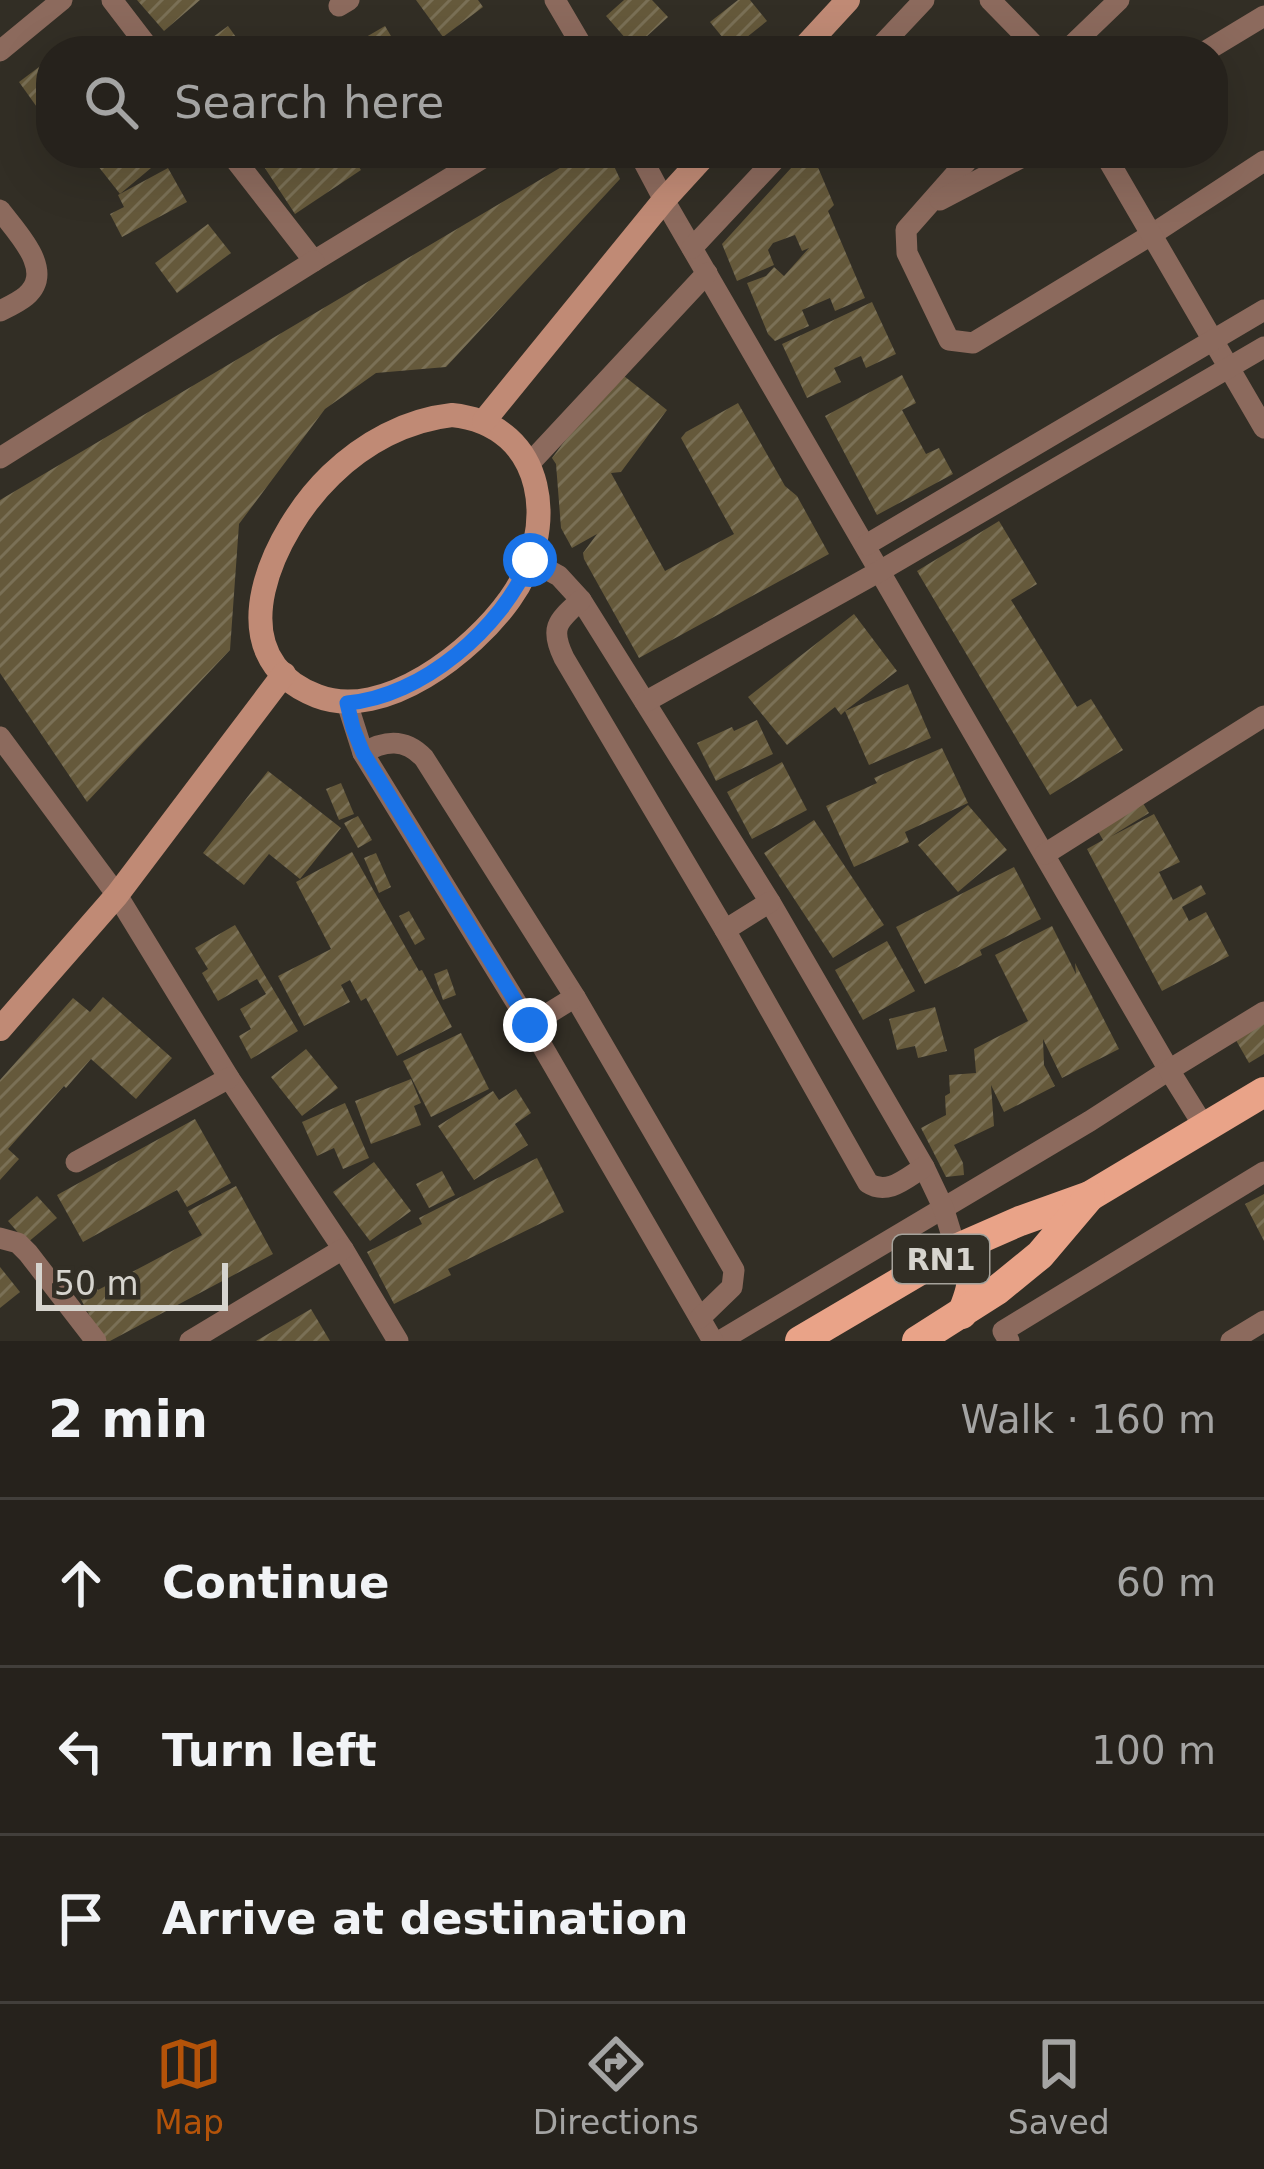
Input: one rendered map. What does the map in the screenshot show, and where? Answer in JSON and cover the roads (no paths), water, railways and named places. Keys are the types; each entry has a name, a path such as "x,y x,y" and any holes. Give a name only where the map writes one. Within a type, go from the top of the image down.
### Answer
{"main road":[{"name":"RN1","path":"800,1341 956,1250 1090,1196 1264,1092"},
{"name":"RN1","path":"917,1341 959,1328 1040,1255 1090,1196"},
{"path":"956,1250 972,1276 959,1328"}],"street":[{"path":"0,51 62,0"},
{"path":"112,0 140,36"},
{"path":"815,36 848,0"},
{"path":"890,36 924,0"},
{"path":"990,0 1025,36"},
{"path":"1082,36 1119,0"},
{"path":"566,5 579,36"},
{"path":"1228,38 1264,16"},
{"path":"961,168 906,230 907,253 949,340 973,343 1264,161"},
{"path":"242,168 314,261"},
{"path":"0,458 466,168"},
{"path":"647,168 1204,1128"},
{"path":"484,421 693,168"},
{"path":"692,248 767,168"},
{"path":"927,207 1001,168"},
{"path":"1113,168 1264,428"},
{"path":"0,210 30,252 38,277 25,297 0,311"},
{"path":"529,464 707,273"},
{"path":"866,545 1264,310"},
{"path":"645,702 880,572 1264,347"},
{"path":"452,415 484,421 512,439 529,464 535,477 538,519 530,560 510,599 453,657 382,697 347,703 313,694 284,674 265,644 259,609 266,574 311,496 354,455 393,432 452,415"},
{"path":"530,560 559,576 581,600 770,902 924,1167 956,1250"},
{"path":"581,600 560,620 556,642 868,1183 887,1189 924,1167"},
{"path":"0,1029 117,895 284,674"},
{"path":"347,703 363,753 717,1341 1090,1121 1264,1012"},
{"path":"1045,854 1264,716"},
{"path":"363,753 399,742 424,758 575,998 734,1270 732,1286 700,1318"},
{"path":"3,749 117,895 398,1341"},
{"path":"725,930 770,902"},
{"path":"530,1025 575,998"},
{"path":"76,1162 229,1078"},
{"path":"1009,1341 1003,1331 1264,1172"},
{"path":"0,1238 28,1253 96,1341"},
{"path":"190,1341 343,1250"},
{"path":"1232,1341 1264,1321"}]}
